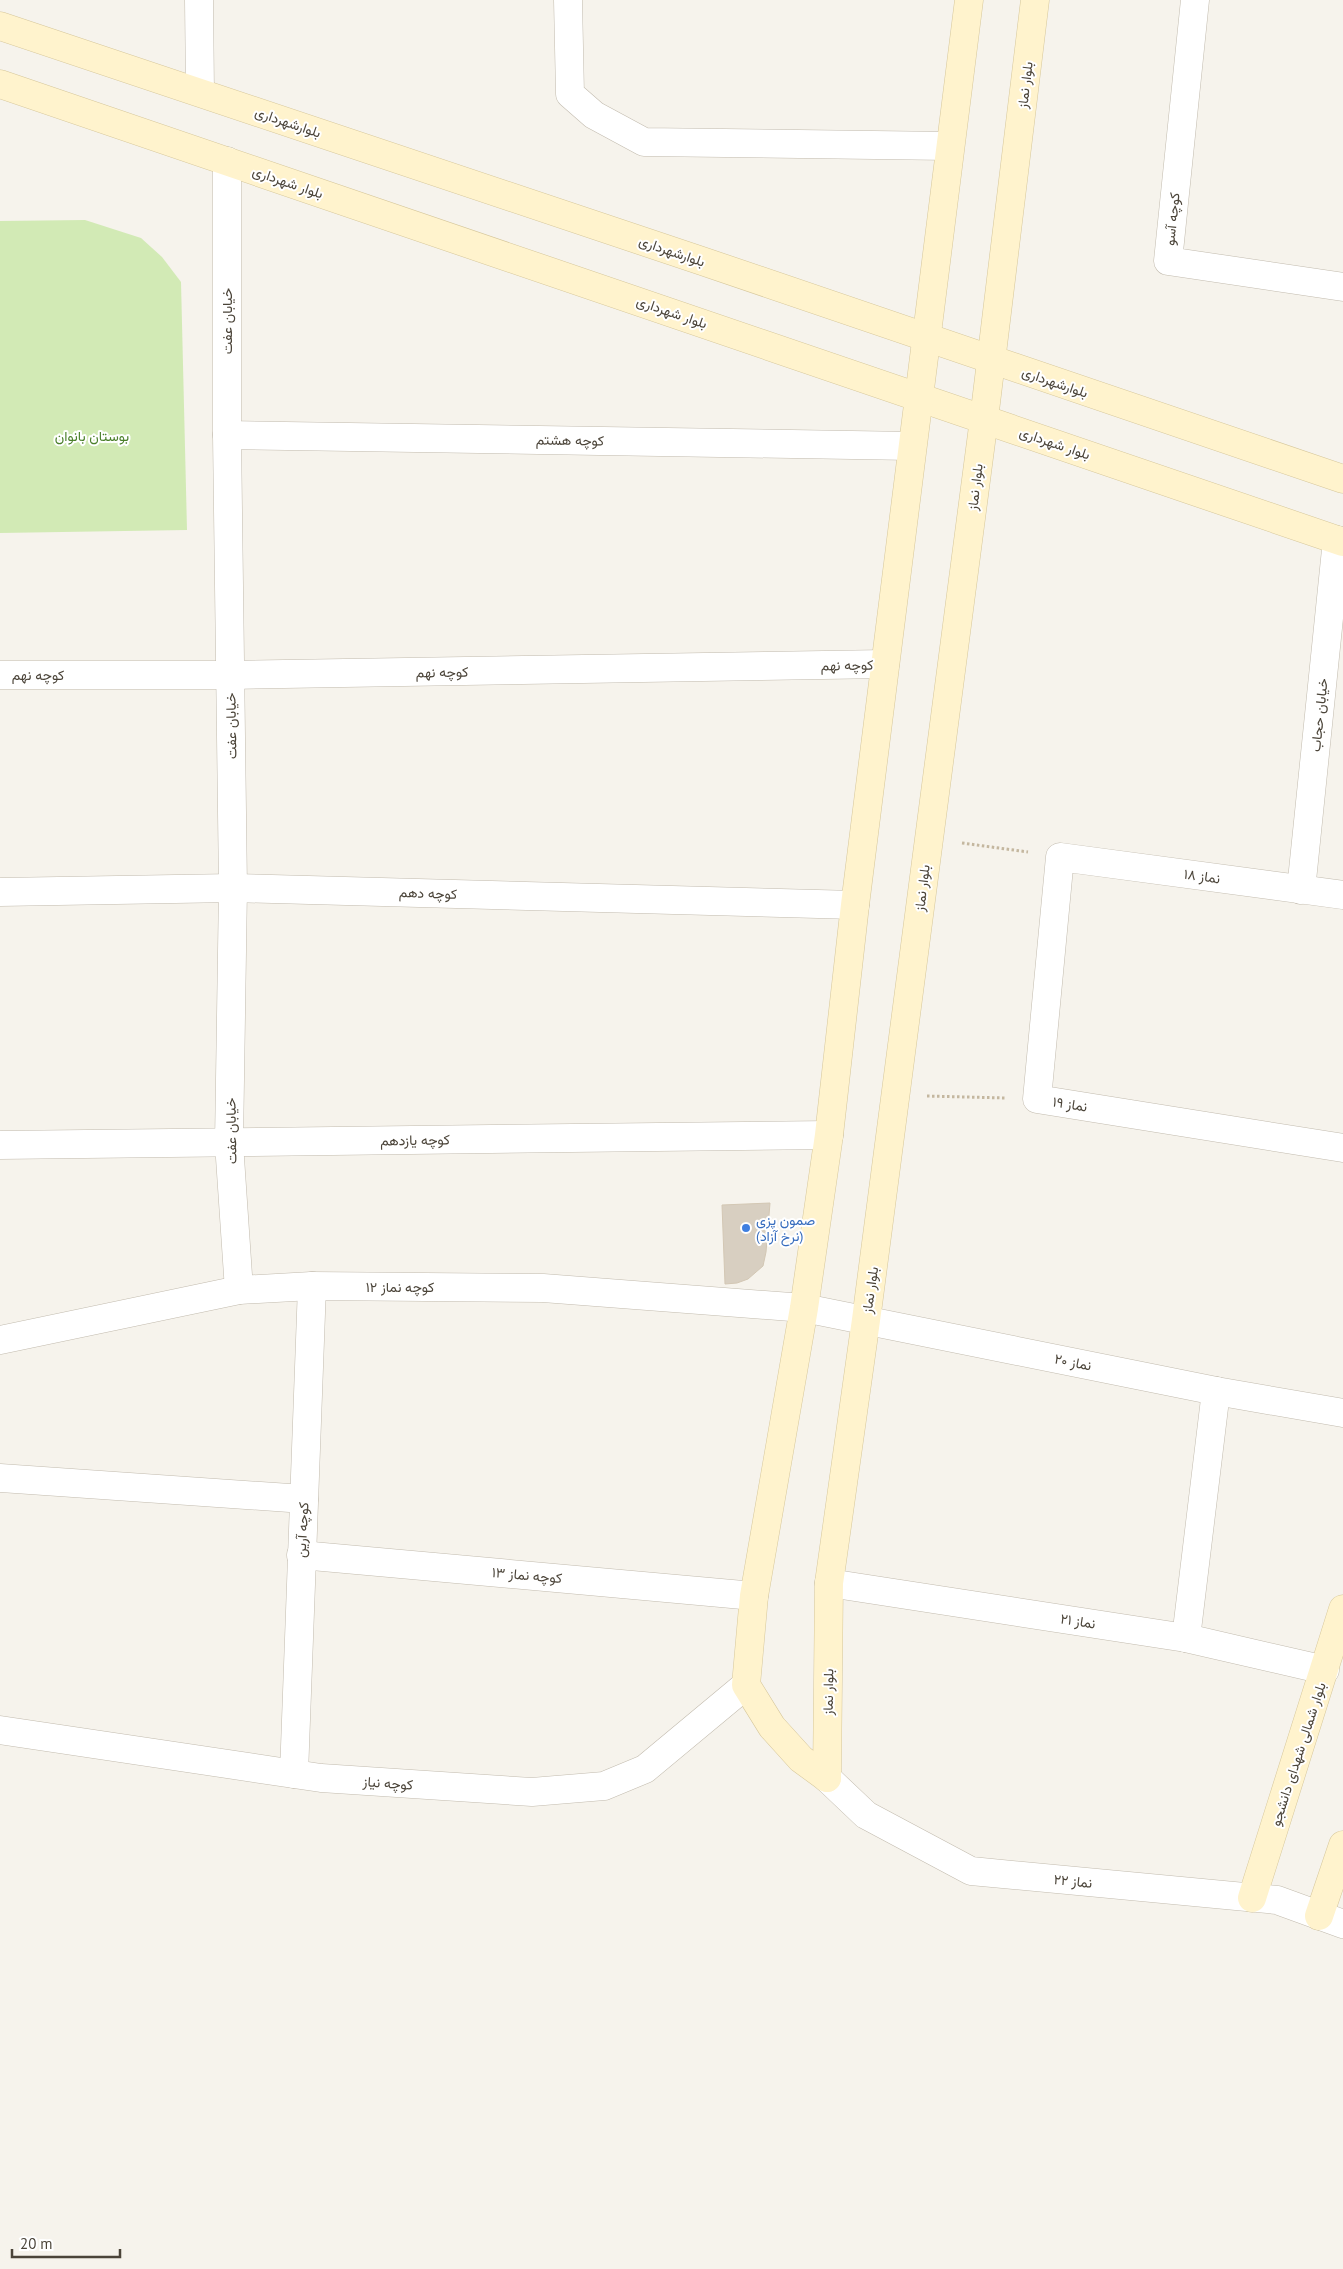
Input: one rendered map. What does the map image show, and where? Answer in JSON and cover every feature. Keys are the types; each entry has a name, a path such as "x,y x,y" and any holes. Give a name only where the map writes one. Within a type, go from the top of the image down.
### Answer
{"main road":[{"path":"827,1778 801,1759 772,1727 746,1685 754,1596 804,1308 829,1135 855,905 949,146 969,0"},
{"name":"بلوار نماز","path":"827,1778 829,1583 866,1320 984,419 1035,0"},
{"name":"بلوارشهرداری","path":"0,26 200,92 1343,480"},
{"name":"بلوار شهرداری","path":"0,84 1340,541"},
{"name":"بلوار شمالی شهدای دانشجو","path":"1252,1898 1334,1672 1343,1608"},
{"path":"1331,1920 1343,1845"}],"street":[{"path":"199,0 200,92"},
{"path":"568,0 570,94 594,115 644,142 949,146"},
{"name":"کوچه آسو","path":"1195,0 1168,261 1343,287"},
{"name":"خیابان عفت","path":"227,161 227,435 233,888 229,1143 239,1290"},
{"name":"کوچه هشتم","path":"227,435 912,446"},
{"name":"خیابان حجاب","path":"1301,890 1340,541"},
{"name":"کوچه نهم","path":"0,675 230,675 885,664"},
{"name":"نماز ۱۸","path":"1060,857 1343,895"},
{"name":"نماز ۱۹","path":"1060,857 1037,1099 1343,1148"},
{"name":"کوچه دهم","path":"0,892 233,888 855,905"},
{"name":"کوچه یازدهم","path":"0,1145 829,1135"},
{"name":"کوچه نماز ۱۲","path":"0,1340 239,1290 312,1286 543,1288 804,1308"},
{"name":"کوچه آرین","path":"294,1774 312,1286"},
{"name":"نماز ۲۰","path":"804,1308 1216,1391 1343,1413"},
{"path":"1186,1638 1216,1391"},
{"path":"0,1478 304,1499"},
{"name":"کوچه نماز ۱۳","path":"301,1555 754,1596"},
{"name":"نماز ۲۱","path":"829,1583 1186,1638 1334,1672"},
{"name":"کوچه نیاز","path":"0,1730 322,1778 532,1792 604,1786 645,1769 746,1685"},
{"name":"نماز ۲۲","path":"827,1778 866,1815 971,1871 1277,1900 1331,1920"}],"path":[{"path":"929,839 1060,857"},
{"path":"896,1094 1037,1099"}],"green space":[{"name":"بوستان بانوان","path":"85,220 141,238 162,257 181,282 187,530 0,533 0,221"}],"building":[{"name":"صمون پزی (نرخ آزاد)","path":"770,1203 763,1266 748,1279 737,1283 725,1284 722,1205"}],"place":[{"name":"صمون پزی (نرخ آزاد)","path":"746,1228"}]}
